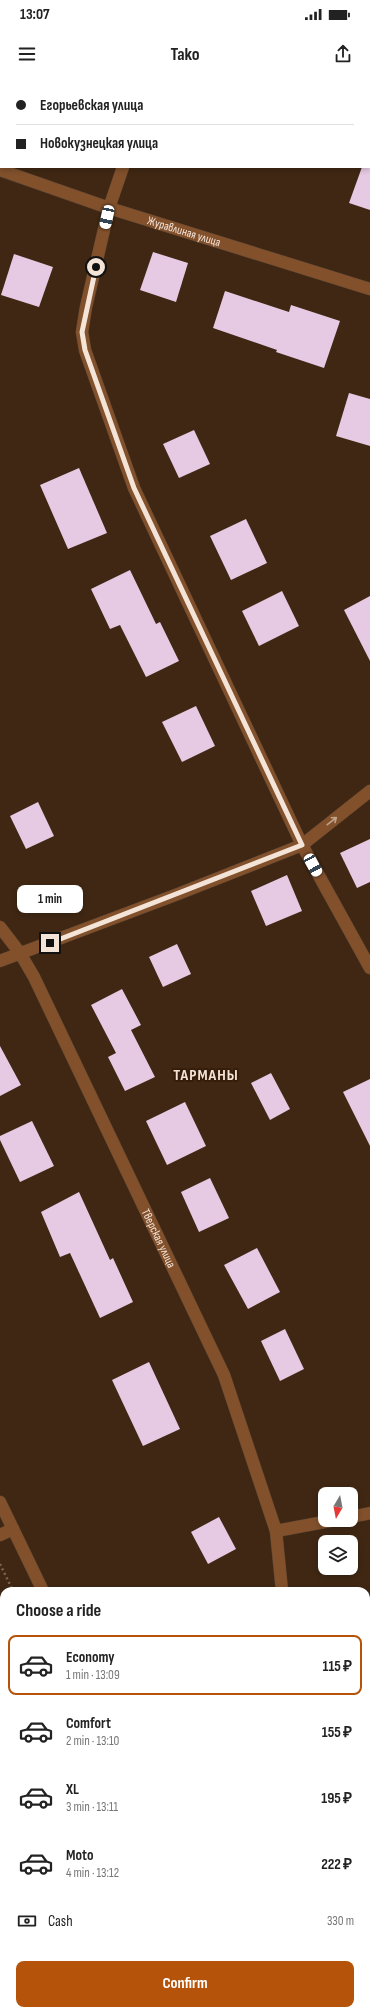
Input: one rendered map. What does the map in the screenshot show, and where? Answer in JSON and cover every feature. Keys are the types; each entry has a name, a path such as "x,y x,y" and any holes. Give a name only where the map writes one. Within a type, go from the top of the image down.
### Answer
{"street":[{"path":"123,168 109,208 82,332 85,350 134,488 302,845 370,968"},
{"name":"Журавлиная улица","path":"0,170 109,208 370,289"},
{"path":"0,961 164,900 302,845 370,791"},
{"name":"Тверская улица","path":"0,927 20,954 34,977 224,1375 276,1531 282,1587"},
{"path":"0,1502 41,1587"},
{"path":"358,1516 370,1513"},
{"path":"276,1531 318,1523"},
{"path":"0,1535 13,1529"}],"path":[{"path":"0,1564 11,1587"}],"building":[{"path":"362,168 370,168 370,210 349,203"},
{"path":"153,252 188,263 176,302 140,290"},
{"path":"14,254 53,267 39,307 1,295"},
{"path":"225,291 289,312 291,305 340,321 324,368 276,352 277,350 213,328"},
{"path":"349,393 370,399 370,446 336,436"},
{"path":"194,430 210,464 179,478 163,444"},
{"path":"79,468 107,533 68,549 40,485"},
{"path":"246,519 267,563 231,580 210,536"},
{"path":"130,570 156,624 160,622 179,661 146,677 120,625 110,629 91,589"},
{"path":"282,591 299,626 259,646 242,611"},
{"path":"370,596 370,661 344,610"},
{"path":"196,706 215,746 182,762 162,722"},
{"path":"38,802 54,836 26,849 10,816"},
{"path":"370,839 370,882 357,888 340,853"},
{"path":"287,875 302,911 266,926 251,891"},
{"path":"177,944 191,974 163,987 149,957"},
{"path":"122,989 141,1025 131,1030 155,1077 125,1091 108,1057 116,1053 91,1005"},
{"path":"0,1046 21,1085 0,1096"},
{"path":"271,1073 290,1109 270,1120 251,1083"},
{"path":"370,1079 370,1146 343,1092"},
{"path":"185,1102 206,1146 167,1165 146,1121"},
{"path":"32,1121 54,1166 20,1182 0,1140 0,1136"},
{"path":"210,1178 229,1218 199,1232 181,1192"},
{"path":"79,1192 110,1260 113,1258 133,1302 100,1318 70,1253 60,1257 41,1212"},
{"path":"257,1248 280,1292 248,1309 224,1265"},
{"path":"285,1329 304,1369 280,1381 261,1341"},
{"path":"149,1362 180,1429 143,1446 112,1380"},
{"path":"219,1517 236,1549 208,1564 191,1532"}],"district":[{"name":"ТАРМАНЫ","path":"206,1074"}],"route":[{"path":"50,943 302,845 134,488 85,350 82,332 86,307 96,267"}]}
